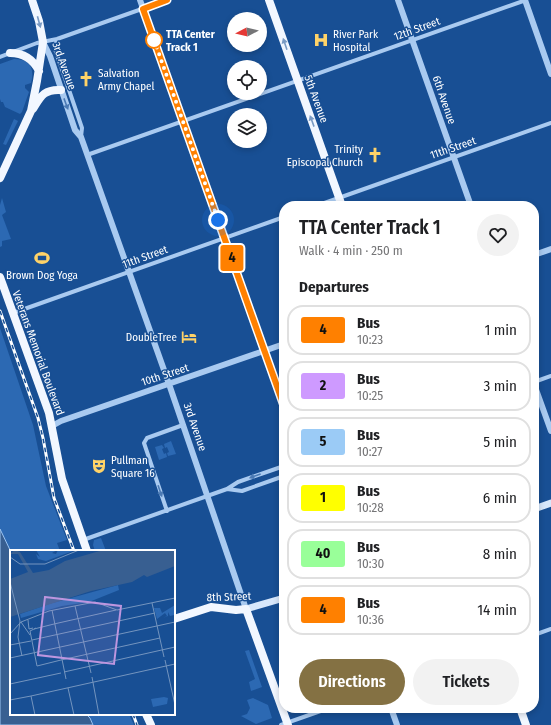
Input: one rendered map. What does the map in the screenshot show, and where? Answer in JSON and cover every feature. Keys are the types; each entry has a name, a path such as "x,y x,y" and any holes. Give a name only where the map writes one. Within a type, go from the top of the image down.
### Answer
{"main road":[{"name":"3rd Avenue","path":"32,0 39,21 43,42"},
{"name":"5th Avenue","path":"269,0 340,201"},
{"path":"32,111 43,42"},
{"path":"10,53 28,57 39,71"},
{"path":"0,178 32,111 41,96 45,92 61,90"},
{"name":"Veterans Memorial Boulevard","path":"0,277 49,414 62,479 87,550"},
{"path":"539,507 551,503"},
{"name":"8th Street","path":"175,618 211,607 246,610 279,600"},
{"name":"3rd Avenue","path":"246,610 279,706"},
{"name":"3rd Avenue","path":"281,713 285,724"},
{"path":"522,713 526,725"},
{"path":"146,715 151,725"}],"street":[{"path":"140,0 279,392"},
{"path":"0,57 43,42 57,39 168,0"},
{"name":"6th Avenue","path":"398,0 469,201"},
{"path":"526,0 551,74"},
{"name":"12th Street","path":"87,155 526,0"},
{"name":"3rd Avenue","path":"57,39 55,49 82,128 81,137"},
{"name":"3rd Avenue","path":"43,42 50,56 75,130 81,137 169,384 246,610"},
{"name":"11th Street","path":"330,201 551,123"},
{"name":"11th Street","path":"13,313 279,219"},
{"path":"539,253 551,249"},
{"name":"10th Street","path":"52,426 60,421 279,346"},
{"path":"539,381 551,376"},
{"path":"539,397 551,431"},
{"path":"167,511 144,443 147,438 183,425"},
{"path":"83,540 227,489 238,482 279,468"},
{"path":"227,489 242,491 279,478"},
{"path":"539,633 551,629"},
{"path":"285,724 315,713"},
{"path":"393,713 397,725"}],"shaded area":[{"path":"14,59 24,61 30,65 32,69 31,83 25,85 25,88 29,92 20,114 5,107 0,99 0,64"},
{"path":"14,119 18,121 6,145 3,144"},
{"path":"2,198 6,212 2,215 11,239 2,241 2,246 0,247 0,205"},
{"path":"0,328 33,425 46,486 67,540 57,543 60,550 10,550 0,529"},
{"path":"171,441 176,454 168,456 167,453 169,452 167,447 165,448 164,444"},
{"path":"162,445 164,448 162,449 164,454 166,453 167,457 159,460 155,447"},
{"path":"0,529 10,550 10,715 87,715 93,725 0,725"},
{"path":"101,538 106,550 95,550 93,545 94,540"},
{"path":"249,650 262,687 251,691 249,682 255,679 245,651"},
{"path":"253,698 268,705 272,718 256,724 241,716 247,714 250,708 247,700"},
{"path":"88,715 129,715 134,725 93,725"}],"railway":[{"path":"0,311 38,418 54,498 74,550"},
{"path":"133,715 137,725"}],"bus line":[{"name":"4","path":"167,0 143,9 279,392"}],"place":[{"name":"TTA Center Track 1","path":"154,40"},
{"name":"River Park Hospital","path":"321,40"},
{"name":"Salvation Army Chapel","path":"86,79"},
{"name":"Trinity Episcopal Church","path":"375,155"},
{"name":"Brown Dog Yoga","path":"42,258"},
{"name":"DoubleTree","path":"189,337"},
{"name":"Pullman Square 16","path":"99,466"}],"route":[{"path":"154,40 153,37 218,220"}]}
